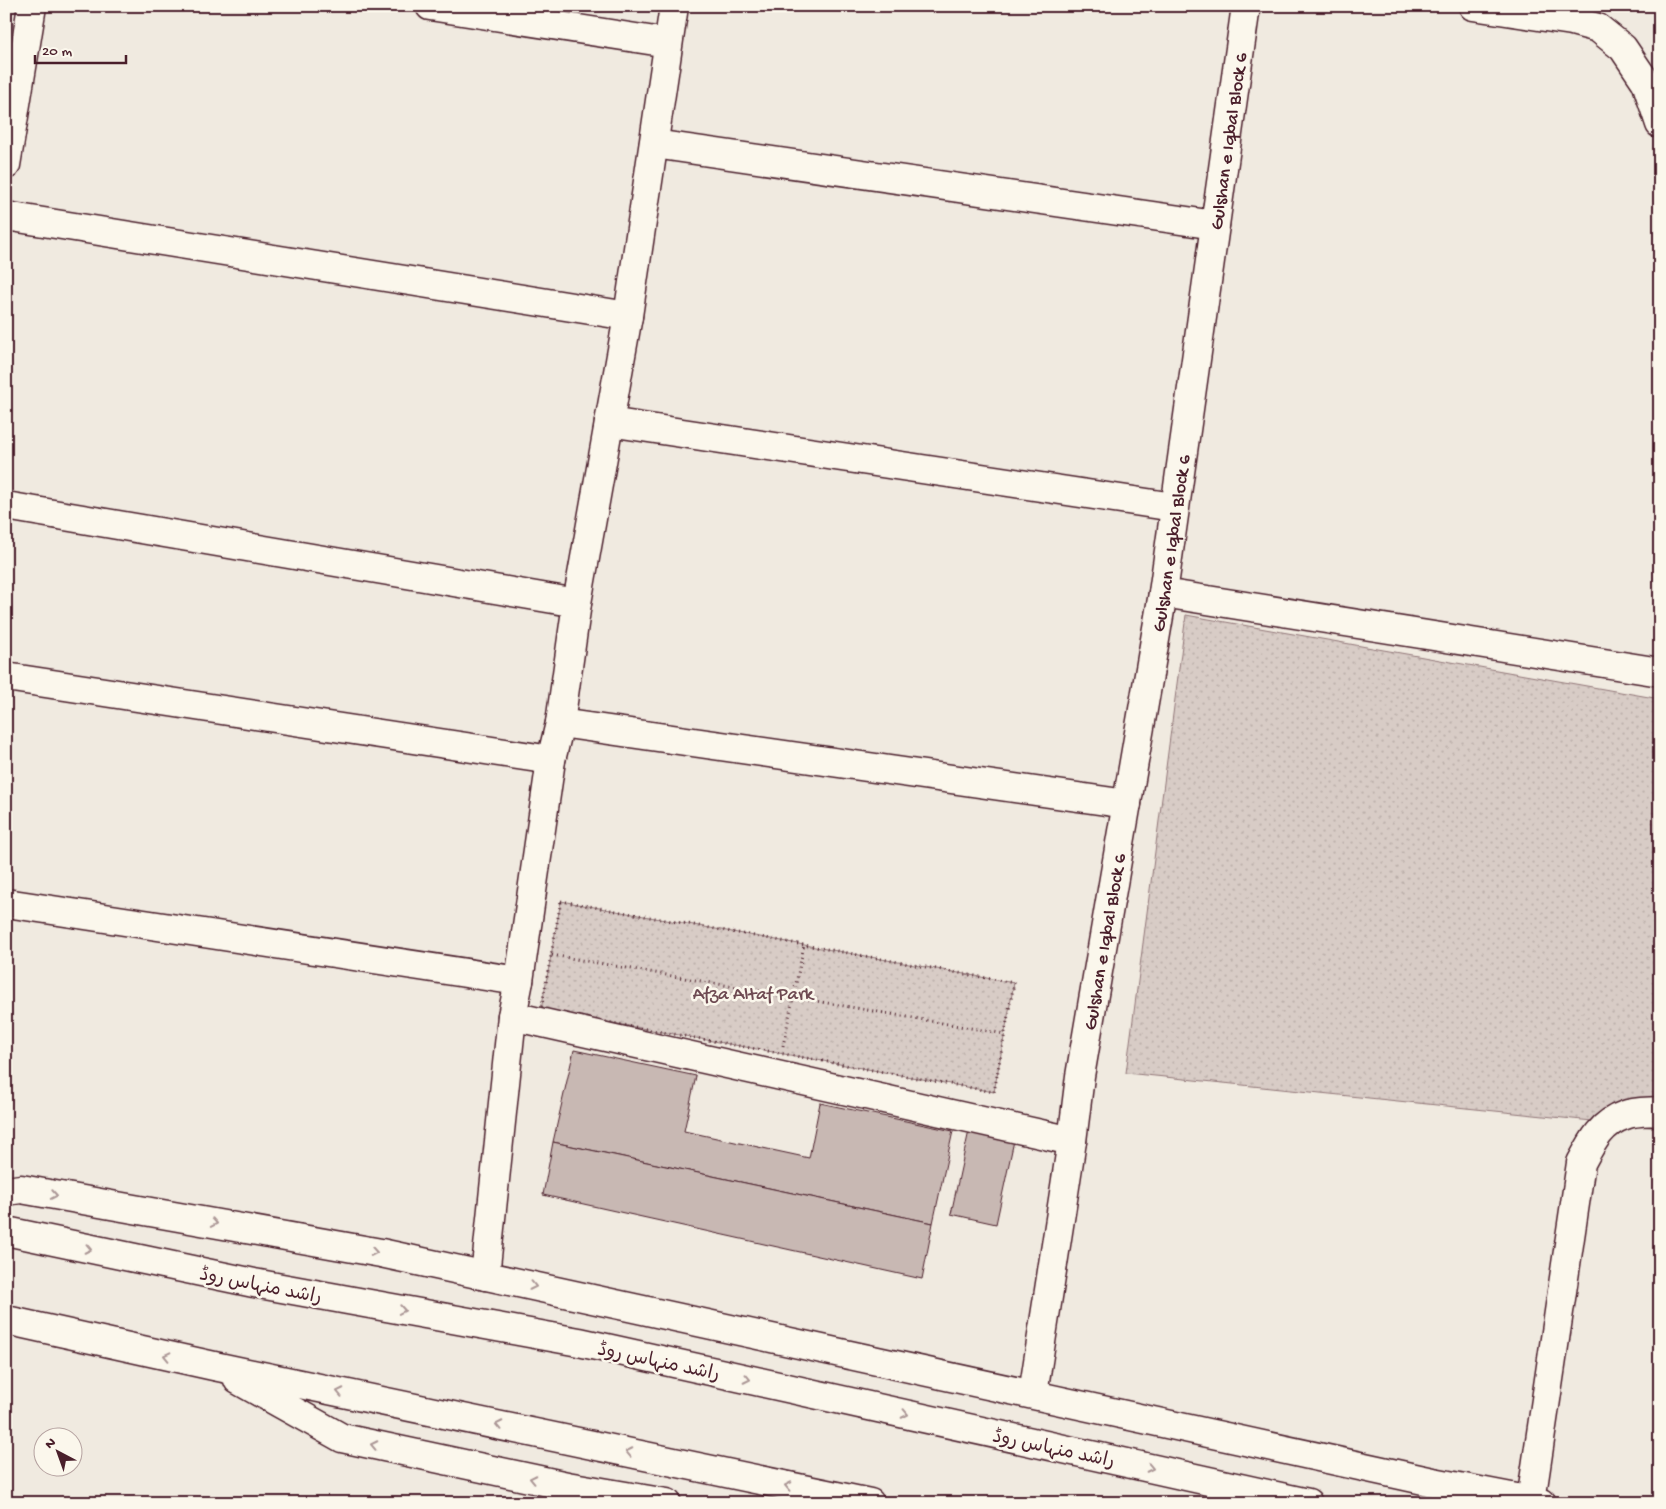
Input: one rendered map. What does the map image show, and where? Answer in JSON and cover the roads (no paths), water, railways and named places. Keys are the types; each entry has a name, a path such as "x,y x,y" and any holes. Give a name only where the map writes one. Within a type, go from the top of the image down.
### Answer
{"street":[{"path":"6,165 32,6"},
{"path":"430,6 668,43"},
{"path":"485,1276 512,1016 519,981 550,760 560,723 577,603 628,316 674,6"},
{"name":"Gulshan e Iqbal Block 6","path":"1033,1394 1072,1141 1080,1076 1163,593 1246,6"},
{"path":"1473,6 1572,21 1598,28 1623,48 1646,82 1660,124"},
{"path":"654,144 1215,225"},
{"path":"6,216 628,316"},
{"path":"609,422 1174,507"},
{"path":"6,506 577,603"},
{"path":"1163,593 1660,672"},
{"path":"6,678 550,760"},
{"path":"560,723 1127,804"},
{"path":"6,903 519,981"},
{"path":"512,1016 1072,1141"},
{"path":"6,1191 21,1189 381,1253 1424,1480 1536,1502 1582,1163 1593,1140 1607,1123 1626,1114 1660,1111"},
{"name":"راشد منہاس روڈ","path":"6,1231 254,1284 580,1342 1308,1503"},
{"path":"6,1320 214,1366 870,1503"},
{"path":"214,1366 342,1438 565,1494 667,1503"}],"park label":[{"name":"Afza Altaf Park","path":"753,992"}]}
